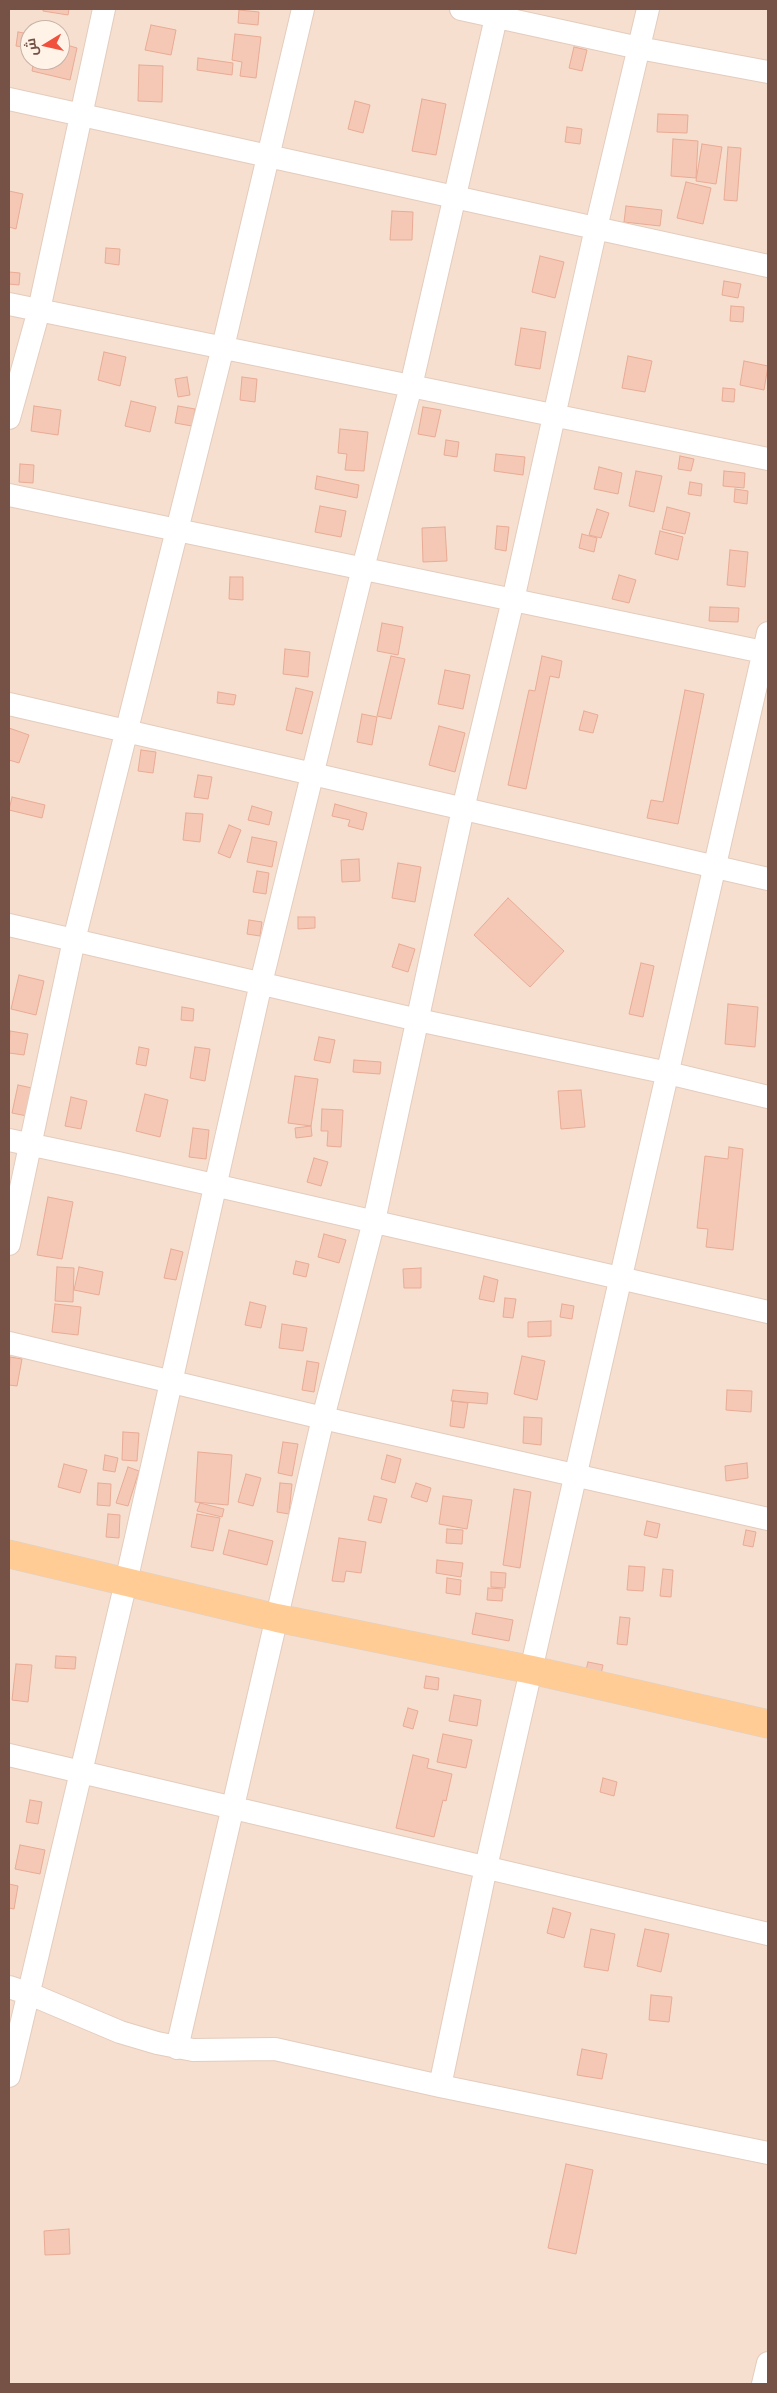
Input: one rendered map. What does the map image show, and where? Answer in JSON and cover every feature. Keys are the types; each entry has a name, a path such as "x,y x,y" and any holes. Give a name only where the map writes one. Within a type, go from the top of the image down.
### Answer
{"main road":[{"path":"9,1554 277,1618 532,1670 768,1724"}],"street":[{"path":"9,418 39,310 104,9"},
{"path":"9,1244 19,1142 128,731 223,347 303,9"},
{"path":"462,9 497,12 639,48 768,72"},
{"path":"177,2048 323,1418 374,1221 463,809 513,600 553,415 648,9"},
{"path":"9,2076 19,1990 81,1772 126,1582 214,1185 261,984 363,568 411,386 497,12"},
{"path":"9,99 768,266"},
{"path":"9,304 768,459"},
{"path":"9,495 513,600 767,646 486,1867 440,2086"},
{"path":"9,704 768,879"},
{"path":"9,925 418,1020 668,1073 768,1097"},
{"path":"19,1142 374,1221 768,1312"},
{"path":"9,1343 323,1418 768,1519"},
{"path":"9,1755 768,1934"},
{"path":"19,1990 120,2032 177,2048 193,2050 275,2049 440,2086 768,2153"}],"shaded area":[{"path":"9,9 768,9 768,2384 9,2384"}],"building":[{"path":"43,9 69,9 68,15 43,11"},
{"path":"239,10 259,12 258,25 238,23"},
{"path":"151,25 176,30 171,55 145,50"},
{"path":"18,32 20,32 20,47 16,46"},
{"path":"235,34 261,37 256,78 240,76 242,62 232,60"},
{"path":"70,46 77,48 70,80 32,71 70,70"},
{"path":"574,47 587,50 582,71 569,68"},
{"path":"198,58 233,63 232,75 197,70"},
{"path":"139,65 163,66 162,102 138,101"},
{"path":"422,99 446,104 436,155 412,151"},
{"path":"355,101 370,105 363,133 348,129"},
{"path":"658,114 688,115 687,133 657,132"},
{"path":"567,127 582,129 580,144 565,142"},
{"path":"673,139 698,141 696,178 671,176"},
{"path":"702,144 722,147 716,184 696,181"},
{"path":"728,147 741,148 737,201 724,200"},
{"path":"686,182 711,188 703,224 677,218"},
{"path":"9,191 23,194 16,229 9,227"},
{"path":"626,206 662,210 660,226 624,222"},
{"path":"392,211 413,212 412,240 390,240"},
{"path":"106,248 120,249 119,265 105,263"},
{"path":"540,256 564,262 555,298 532,292"},
{"path":"9,272 20,273 19,285 9,284"},
{"path":"724,281 741,284 738,298 722,295"},
{"path":"731,306 744,307 743,322 730,321"},
{"path":"521,328 546,332 540,369 515,365"},
{"path":"104,352 126,357 120,386 98,380"},
{"path":"628,356 652,361 645,392 622,388"},
{"path":"744,361 768,366 764,390 740,385"},
{"path":"187,377 190,395 178,397 175,379"},
{"path":"242,377 257,379 255,402 240,400"},
{"path":"723,388 735,389 734,402 722,401"},
{"path":"131,401 156,407 150,432 125,426"},
{"path":"34,406 61,410 58,435 31,431"},
{"path":"178,406 195,409 192,426 175,423"},
{"path":"423,407 441,410 435,437 418,434"},
{"path":"340,429 368,432 364,471 345,470 347,454 338,453"},
{"path":"446,440 459,442 457,457 444,455"},
{"path":"496,454 525,457 523,475 494,471"},
{"path":"680,456 694,459 691,471 678,469"},
{"path":"20,464 34,465 33,483 19,482"},
{"path":"599,467 622,473 618,494 594,489"},
{"path":"636,471 662,476 654,512 629,506"},
{"path":"724,471 745,473 744,488 723,486"},
{"path":"317,476 359,485 357,498 315,489"},
{"path":"690,482 702,484 701,496 688,494"},
{"path":"735,489 748,491 747,504 734,502"},
{"path":"320,506 346,511 341,537 315,532"},
{"path":"667,507 690,513 685,534 662,529"},
{"path":"597,509 609,513 601,538 589,535"},
{"path":"497,526 509,527 506,551 495,549"},
{"path":"445,527 447,561 423,562 422,528"},
{"path":"660,531 683,537 678,560 655,554"},
{"path":"582,534 597,538 594,552 579,548"},
{"path":"730,550 748,552 745,587 727,585"},
{"path":"619,575 636,580 629,603 612,599"},
{"path":"230,577 243,577 243,600 229,599"},
{"path":"710,607 739,608 738,622 709,621"},
{"path":"382,623 403,627 398,655 377,651"},
{"path":"285,649 310,652 308,677 283,674"},
{"path":"391,656 405,659 391,719 377,716"},
{"path":"542,656 562,661 559,678 550,676 526,789 508,785 529,690 535,691"},
{"path":"445,670 470,675 463,709 438,704"},
{"path":"296,688 313,692 302,734 286,730"},
{"path":"685,690 704,694 678,824 647,818 651,800 663,802"},
{"path":"218,692 236,695 234,705 217,703"},
{"path":"584,711 598,715 593,733 579,730"},
{"path":"362,714 377,717 372,745 357,742"},
{"path":"439,726 465,733 455,772 429,765"},
{"path":"9,728 29,735 19,763 9,760"},
{"path":"141,750 156,752 153,773 138,771"},
{"path":"198,775 212,777 208,799 194,797"},
{"path":"12,797 45,805 42,818 9,810"},
{"path":"335,804 367,813 363,830 348,826 350,820 332,816"},
{"path":"252,806 272,812 269,825 248,820"},
{"path":"186,813 203,814 200,842 183,840"},
{"path":"229,825 241,830 230,858 218,853"},
{"path":"252,837 277,842 272,867 247,862"},
{"path":"359,859 360,881 342,882 341,860"},
{"path":"398,863 421,867 415,902 392,898"},
{"path":"257,871 269,873 266,894 253,892"},
{"path":"508,898 564,951 530,987 474,935"},
{"path":"298,917 315,917 315,928 298,929"},
{"path":"249,920 262,922 260,936 247,934"},
{"path":"399,944 415,949 408,972 392,967"},
{"path":"641,963 654,966 643,1017 629,1014"},
{"path":"19,975 44,981 36,1015 11,1009"},
{"path":"728,1004 758,1007 755,1047 725,1044"},
{"path":"182,1007 194,1009 193,1021 181,1020"},
{"path":"10,1031 28,1034 24,1055 9,1053"},
{"path":"319,1037 335,1040 330,1063 314,1060"},
{"path":"139,1047 149,1049 146,1066 136,1064"},
{"path":"195,1047 210,1049 205,1081 190,1078"},
{"path":"354,1060 381,1062 380,1074 353,1072"},
{"path":"295,1076 318,1079 311,1126 288,1123"},
{"path":"18,1085 32,1088 27,1116 12,1113"},
{"path":"581,1090 585,1127 561,1129 558,1091"},
{"path":"145,1094 168,1100 160,1137 136,1131"},
{"path":"71,1097 87,1101 81,1129 65,1126"},
{"path":"322,1109 343,1110 341,1147 327,1146 328,1131 321,1131"},
{"path":"311,1126 312,1136 296,1138 295,1128"},
{"path":"193,1128 209,1130 206,1159 189,1157"},
{"path":"729,1147 743,1149 733,1250 706,1247 708,1229 697,1228 705,1156 728,1159"},
{"path":"314,1158 328,1162 321,1186 307,1182"},
{"path":"48,1197 73,1202 62,1259 37,1255"},
{"path":"324,1234 346,1240 339,1263 318,1257"},
{"path":"171,1249 183,1252 176,1280 164,1278"},
{"path":"296,1261 309,1264 306,1277 293,1274"},
{"path":"57,1267 74,1268 73,1302 55,1301"},
{"path":"79,1267 103,1272 99,1295 74,1290"},
{"path":"421,1268 421,1288 404,1288 403,1269"},
{"path":"484,1276 498,1280 494,1302 479,1299"},
{"path":"505,1298 516,1299 513,1318 503,1317"},
{"path":"250,1302 266,1306 261,1328 245,1325"},
{"path":"55,1304 81,1307 78,1335 52,1332"},
{"path":"562,1304 574,1306 572,1319 560,1317"},
{"path":"551,1321 551,1336 528,1337 528,1322"},
{"path":"282,1324 307,1328 303,1351 279,1348"},
{"path":"522,1356 545,1361 537,1400 514,1394"},
{"path":"10,1357 22,1359 17,1386 9,1385"},
{"path":"307,1361 319,1363 314,1392 302,1390"},
{"path":"453,1390 488,1393 487,1404 451,1401"},
{"path":"727,1390 752,1391 751,1412 726,1410"},
{"path":"453,1401 468,1403 464,1428 450,1426"},
{"path":"524,1417 542,1418 541,1445 523,1443"},
{"path":"123,1432 139,1433 137,1461 122,1460"},
{"path":"283,1442 298,1444 292,1476 278,1473"},
{"path":"198,1452 232,1455 228,1505 195,1502"},
{"path":"105,1455 118,1458 115,1472 103,1470"},
{"path":"387,1455 401,1459 395,1483 381,1479"},
{"path":"747,1463 748,1478 726,1481 725,1466"},
{"path":"64,1464 87,1470 80,1493 58,1487"},
{"path":"128,1467 139,1471 128,1506 116,1503"},
{"path":"246,1474 261,1478 253,1506 238,1502"},
{"path":"98,1483 111,1484 110,1506 97,1505"},
{"path":"280,1483 292,1484 289,1514 277,1512"},
{"path":"416,1483 431,1488 427,1502 411,1497"},
{"path":"514,1489 531,1492 520,1568 503,1565"},
{"path":"374,1496 387,1499 381,1523 368,1520"},
{"path":"443,1496 472,1500 467,1529 439,1524"},
{"path":"200,1503 224,1509 222,1517 197,1511"},
{"path":"108,1514 120,1515 119,1538 106,1537"},
{"path":"197,1514 220,1518 213,1551 191,1547"},
{"path":"647,1521 660,1524 657,1538 644,1535"},
{"path":"447,1529 463,1530 462,1544 446,1543"},
{"path":"229,1530 273,1541 267,1565 223,1554"},
{"path":"746,1530 756,1532 753,1547 743,1545"},
{"path":"339,1538 366,1542 361,1573 346,1571 344,1582 332,1581"},
{"path":"437,1560 463,1563 461,1577 436,1573"},
{"path":"629,1566 645,1567 643,1591 627,1590"},
{"path":"663,1569 673,1570 671,1597 660,1596"},
{"path":"491,1572 506,1573 505,1588 491,1587"},
{"path":"447,1578 461,1580 460,1595 446,1593"},
{"path":"488,1588 503,1589 502,1601 487,1600"},
{"path":"476,1613 513,1620 509,1641 472,1634"},
{"path":"620,1617 630,1618 627,1645 617,1644"},
{"path":"56,1656 76,1657 75,1669 55,1668"},
{"path":"588,1662 603,1665 601,1674 586,1670"},
{"path":"16,1664 32,1665 28,1702 12,1700"},
{"path":"426,1676 439,1678 438,1690 424,1688"},
{"path":"454,1695 481,1700 477,1726 449,1721"},
{"path":"408,1708 418,1711 413,1729 403,1726"},
{"path":"443,1734 472,1740 466,1768 437,1762"},
{"path":"413,1755 429,1759 427,1768 452,1774 446,1801 443,1800 434,1837 396,1828"},
{"path":"603,1778 617,1782 614,1796 600,1792"},
{"path":"30,1800 42,1802 38,1824 26,1822"},
{"path":"20,1845 45,1850 40,1874 15,1869"},
{"path":"9,1884 18,1886 14,1909 9,1908"},
{"path":"553,1908 571,1913 564,1938 547,1933"},
{"path":"591,1929 615,1934 608,1971 584,1967"},
{"path":"645,1929 669,1934 661,1972 637,1966"},
{"path":"651,1995 672,1997 669,2022 649,2020"},
{"path":"582,2049 607,2054 602,2079 577,2075"},
{"path":"566,2164 593,2170 576,2254 548,2248"},
{"path":"69,2229 70,2254 45,2255 44,2231"}]}
